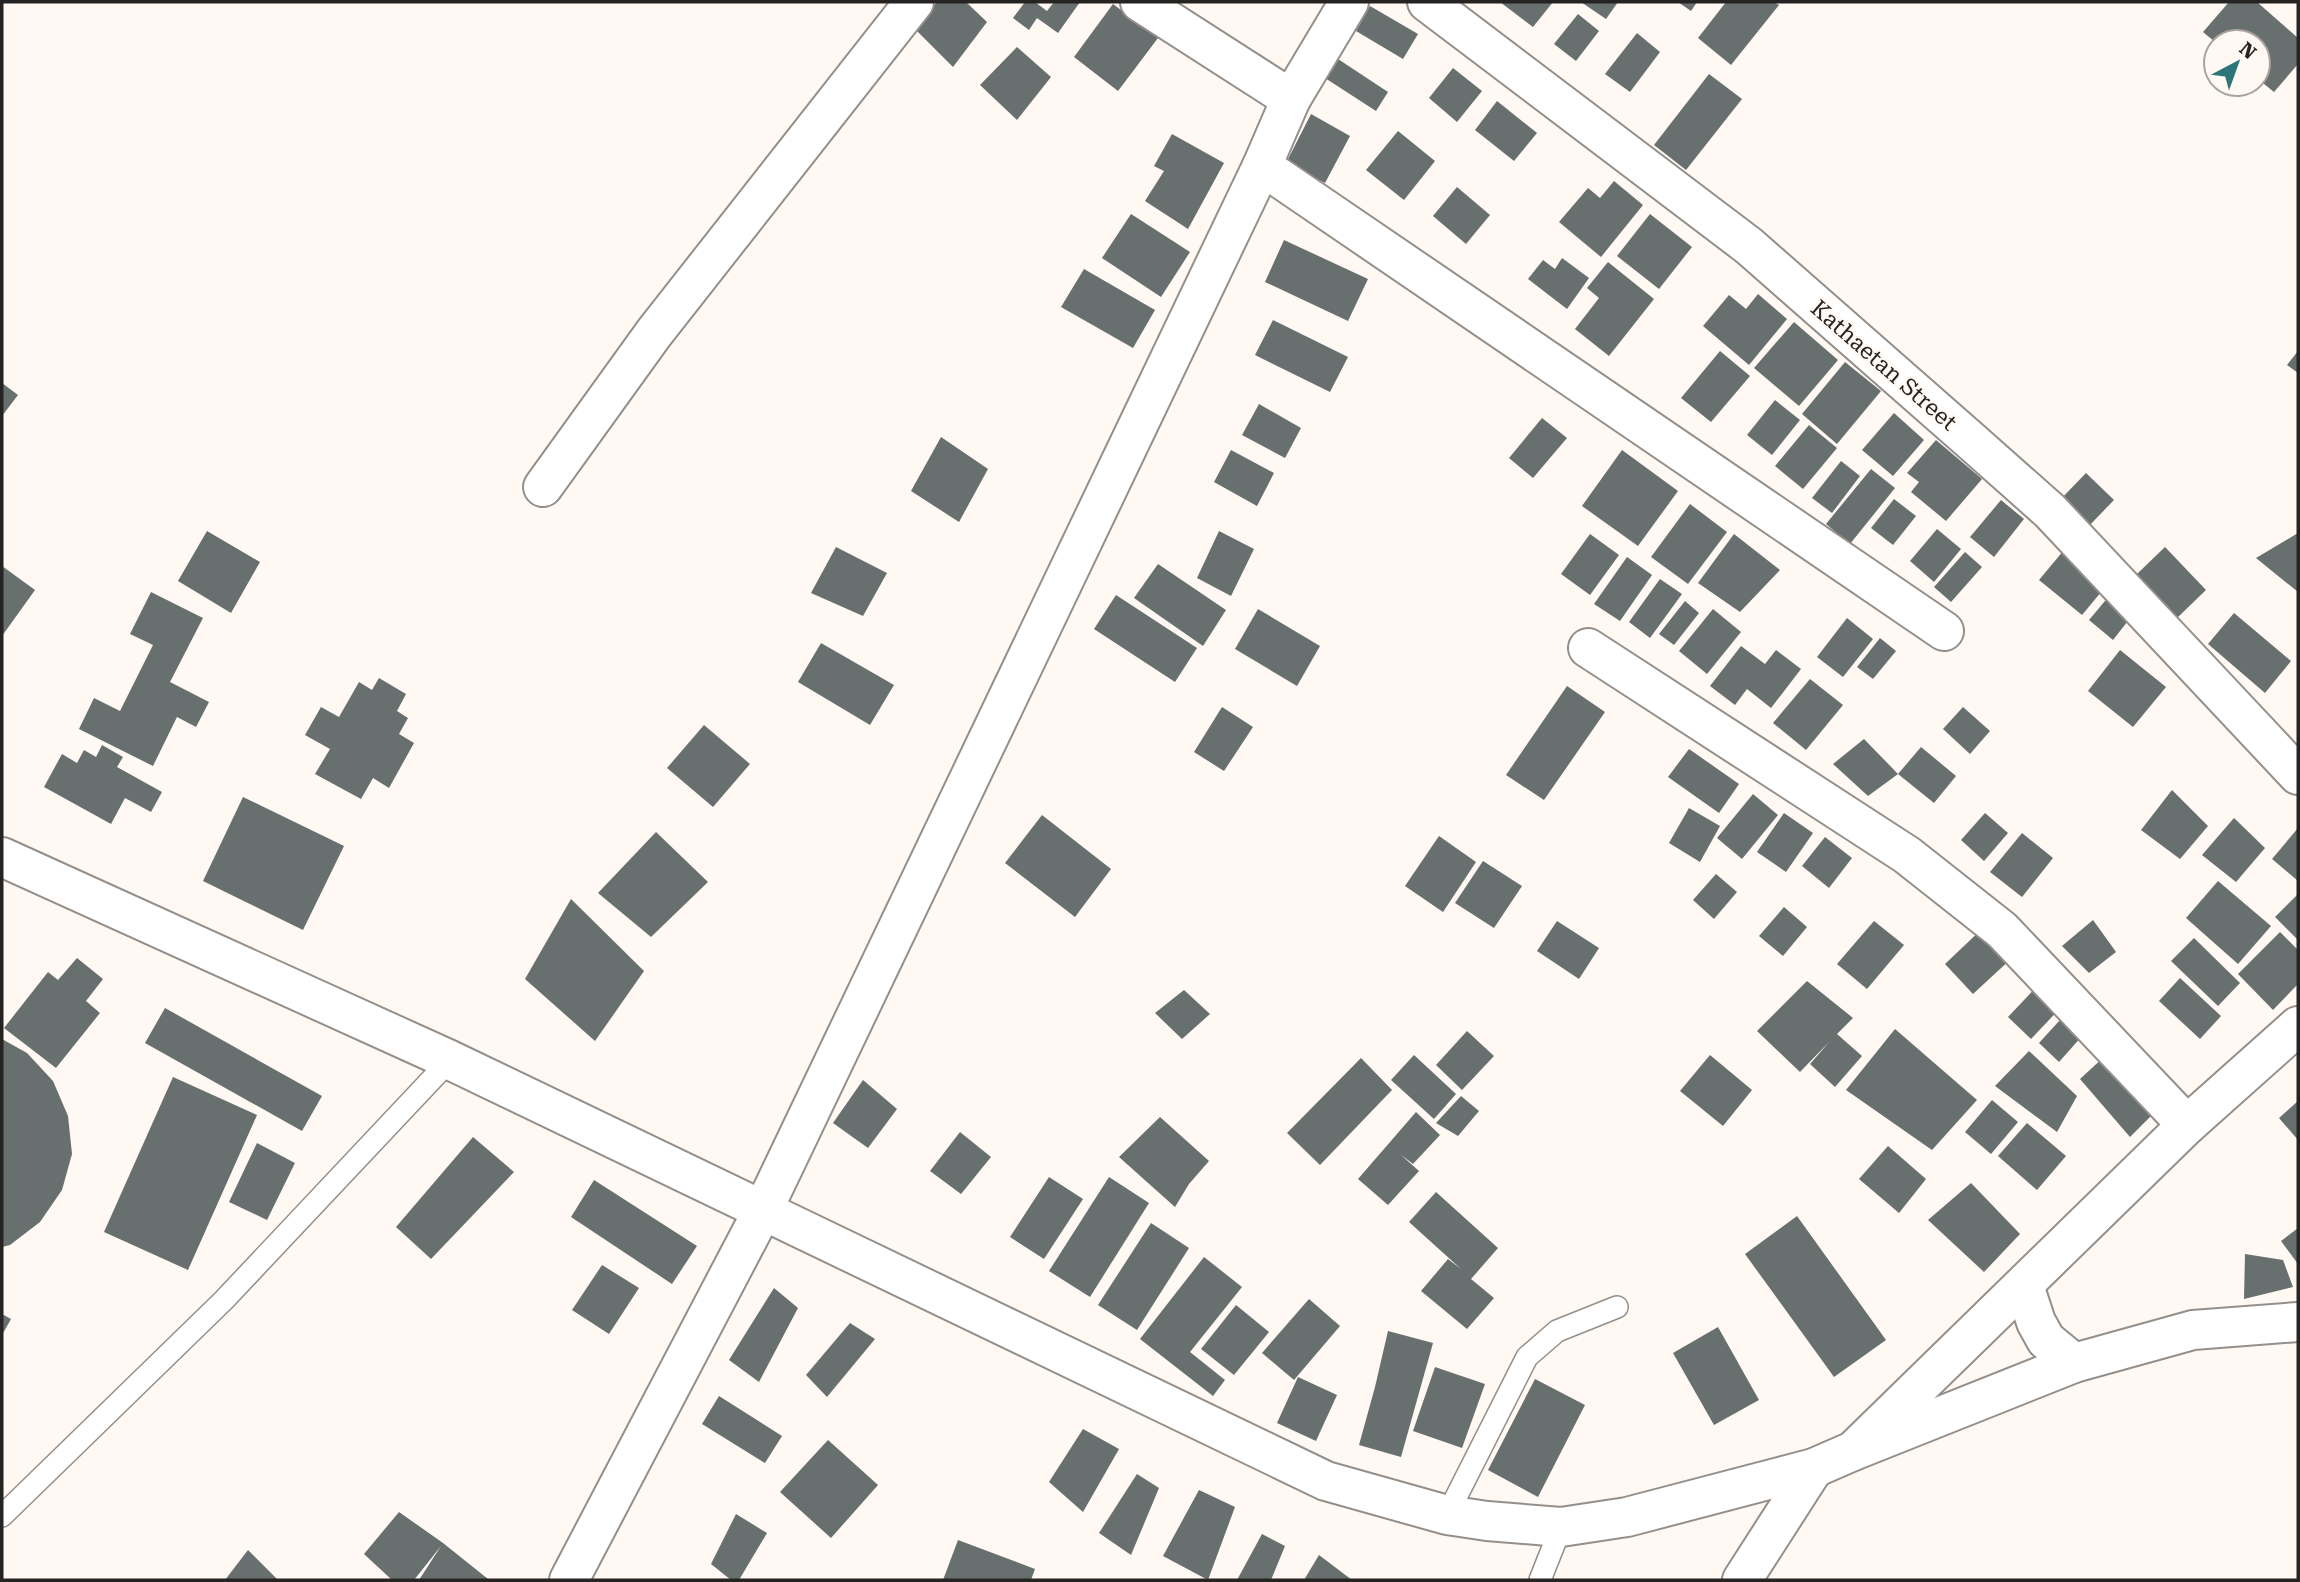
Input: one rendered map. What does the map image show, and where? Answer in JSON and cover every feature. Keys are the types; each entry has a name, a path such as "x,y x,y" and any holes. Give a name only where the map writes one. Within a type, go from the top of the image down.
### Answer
{"street":[{"path":"543,487 654,333 914,2"},
{"path":"1140,2 1291,99"},
{"path":"569,1580 762,1212 1262,166 1291,99 1349,2"},
{"name":"Kathaetan Street","path":"1427,2 1749,246 1970,440 2050,511 2298,775"},
{"path":"1262,166 1944,631"},
{"path":"1588,648 1907,855 2002,930 2187,1125"},
{"path":"2,857 450,1060 1326,1481 1447,1515 1561,1527 1627,1517 1814,1468 2074,1363 2193,1330 2298,1322"},
{"path":"1853,1451 2187,1125 2298,1026"},
{"path":"2024,1285 2036,1322 2046,1340 2074,1363"},
{"path":"1742,1580 1814,1468"}],"lane":[{"path":"2,1516 224,1300 450,1060"},
{"path":"1447,1515 1527,1357 1557,1331 1617,1307"},
{"path":"1540,1580 1561,1527"}],"building":[{"path":"937,2 966,2 987,22 953,67 914,28"},
{"path":"1025,2 1035,2 1047,11 1054,2 1080,2 1058,33 1037,18 1029,30 1013,18"},
{"path":"1500,2 1553,2 1533,27"},
{"path":"1581,2 1618,2 1606,19"},
{"path":"1678,2 1697,2 1691,11"},
{"path":"1726,2 1774,2 1779,5 1731,65 1698,38"},
{"path":"2229,2 2257,2 2298,38 2298,64 2274,92 2272,28 2206,28"},
{"path":"1113,4 1158,38 1118,91 1074,57"},
{"path":"1370,6 1418,34 1403,59 1356,31"},
{"path":"1578,14 1599,31 1576,61 1554,44"},
{"path":"1637,33 1660,52 1630,92 1605,74"},
{"path":"1017,47 1051,77 1017,120 980,85"},
{"path":"1338,59 1388,92 1376,111 1325,78"},
{"path":"1453,68 1482,91 1457,122 1429,98"},
{"path":"1709,74 1742,99 1686,170 1654,145"},
{"path":"1497,101 1537,133 1514,161 1475,130"},
{"path":"1311,114 1350,136 1325,183 1286,163"},
{"path":"1398,131 1435,161 1404,200 1366,170"},
{"path":"1172,134 1224,163 1188,229 1145,201 1164,171 1154,166"},
{"path":"1614,181 1643,205 1601,257 1559,222 1588,188 1600,198"},
{"path":"1457,187 1490,215 1466,244 1433,216"},
{"path":"1131,214 1190,252 1161,297 1102,258"},
{"path":"1650,214 1692,247 1659,289 1617,256"},
{"path":"1284,240 1368,279 1348,321 1265,282"},
{"path":"1562,258 1589,278 1567,309 1528,279 1543,260 1555,269"},
{"path":"1608,262 1654,299 1609,356 1575,329 1599,298 1587,288"},
{"path":"1084,269 1155,310 1133,348 1061,307"},
{"path":"1758,294 1787,319 1749,365 1703,326 1729,295 1746,309"},
{"path":"1273,320 1348,357 1330,392 1255,355"},
{"path":"1794,322 1838,360 1799,406 1754,368"},
{"path":"1720,351 1750,376 1711,422 1681,398"},
{"path":"2298,351 2298,373 2287,365"},
{"path":"1845,362 1881,391 1837,444 1802,414"},
{"path":"2,383 18,395 2,416"},
{"path":"1775,400 1800,420 1772,455 1747,435"},
{"path":"1259,404 1301,428 1285,458 1242,435"},
{"path":"1894,413 1924,440 1893,476 1862,450"},
{"path":"1542,418 1567,438 1533,478 1509,458"},
{"path":"1809,425 1837,448 1803,489 1775,466"},
{"path":"941,437 988,469 959,522 911,491"},
{"path":"1936,440 1982,479 1946,521 1911,492 1919,482 1907,473"},
{"path":"1231,450 1274,473 1257,506 1214,482"},
{"path":"1622,450 1678,491 1638,546 1582,506"},
{"path":"1841,461 1860,476 1832,513 1812,498"},
{"path":"1871,469 1895,488 1850,544 1826,524"},
{"path":"2086,473 2114,500 2086,529 2058,502"},
{"path":"1894,499 1916,516 1893,545 1871,528"},
{"path":"2001,500 2024,519 1994,557 1970,537"},
{"path":"1690,504 1727,532 1688,584 1651,557"},
{"path":"1937,529 1961,549 1934,582 1910,561"},
{"path":"207,531 260,562 231,613 178,581"},
{"path":"1219,531 1254,549 1231,596 1197,578"},
{"path":"2298,533 2298,592 2256,558"},
{"path":"1590,534 1619,555 1590,595 1561,574"},
{"path":"1734,534 1780,570 1740,612 1698,583"},
{"path":"836,547 887,573 863,616 811,593"},
{"path":"2165,547 2206,590 2177,618 2136,575"},
{"path":"2064,550 2107,585 2082,615 2039,580"},
{"path":"1965,552 1982,567 1951,602 1934,587"},
{"path":"1627,557 1652,575 1620,621 1594,604"},
{"path":"1158,564 1226,610 1203,646 1134,598"},
{"path":"2,566 35,590 2,636"},
{"path":"1660,579 1682,594 1650,638 1629,622"},
{"path":"2115,589 2138,608 2113,640 2089,620"},
{"path":"151,592 203,618 170,682 209,702 196,727 177,717 153,766 79,729 94,698 120,711 153,645 130,634"},
{"path":"1116,595 1197,648 1175,682 1094,629"},
{"path":"1685,601 1699,613 1674,645 1659,634"},
{"path":"1258,609 1320,646 1297,686 1235,649"},
{"path":"1713,609 1741,632 1707,674 1679,651"},
{"path":"2234,613 2291,661 2265,693 2208,644"},
{"path":"1847,618 1873,639 1843,677 1817,657"},
{"path":"1880,638 1896,651 1873,679 1857,667"},
{"path":"821,643 894,685 870,725 798,682"},
{"path":"1741,646 1765,664 1776,650 1801,669 1771,708 1747,689 1735,705 1710,686"},
{"path":"2120,650 2166,687 2133,727 2088,691"},
{"path":"379,678 406,694 397,711 408,718 399,734 414,743 389,788 373,778 361,799 315,774 330,749 305,735 321,707 339,717 359,682 372,690"},
{"path":"1810,679 1843,705 1806,750 1773,723"},
{"path":"1567,686 1605,712 1544,800 1506,775"},
{"path":"1222,707 1253,727 1224,771 1194,752"},
{"path":"1963,707 1990,731 1970,754 1943,729"},
{"path":"704,725 750,764 713,807 667,768"},
{"path":"1864,739 1898,774 1868,796 1833,764"},
{"path":"102,745 123,757 117,767 162,792 151,812 125,798 111,824 44,787 62,754 77,763 84,750 96,757"},
{"path":"1921,747 1956,776 1934,803 1898,774"},
{"path":"1689,749 1739,784 1719,813 1668,777"},
{"path":"2172,790 2208,826 2180,859 2141,830"},
{"path":"1753,794 1778,815 1742,859 1717,838"},
{"path":"243,797 344,846 303,930 203,881"},
{"path":"1689,808 1720,826 1700,862 1669,843"},
{"path":"1784,813 1813,833 1786,872 1757,852"},
{"path":"1985,813 2008,833 1984,861 1961,840"},
{"path":"1042,815 1111,869 1075,917 1005,863"},
{"path":"2234,818 2265,848 2236,882 2202,855"},
{"path":"2298,828 2298,881 2272,859"},
{"path":"656,832 708,882 651,937 598,893"},
{"path":"2022,833 2053,858 2022,897 1990,872"},
{"path":"1439,836 1476,862 1443,912 1405,886"},
{"path":"1825,837 1852,858 1829,888 1802,866"},
{"path":"1483,861 1522,886 1494,928 1455,903"},
{"path":"1716,874 1737,892 1714,919 1693,900"},
{"path":"2218,881 2271,926 2238,964 2186,918"},
{"path":"2298,894 2298,940 2275,917"},
{"path":"571,899 644,971 595,1041 525,979"},
{"path":"1784,907 1807,927 1783,956 1759,936"},
{"path":"2093,920 2116,952 2089,973 2062,946"},
{"path":"1557,921 1599,948 1579,979 1537,951"},
{"path":"1874,921 1904,945 1867,989 1837,964"},
{"path":"1985,926 2013,957 1973,994 1945,964"},
{"path":"2280,932 2298,950 2298,984 2273,1010 2238,974"},
{"path":"2194,938 2240,983 2218,1006 2171,961"},
{"path":"77,958 103,979 86,1001 100,1013 56,1068 4,1028 48,972 58,980"},
{"path":"2180,978 2221,1016 2200,1039 2159,1001"},
{"path":"1807,981 1853,1018 1837,1034 1862,1056 1835,1087 1810,1064 1830,1041 1800,1072 1757,1031"},
{"path":"2041,982 2064,1004 2031,1039 2008,1017"},
{"path":"1184,990 1210,1014 1182,1039 1155,1013"},
{"path":"165,1008 322,1096 302,1131 145,1043"},
{"path":"2071,1008 2091,1026 2059,1062 2039,1043"},
{"path":"1895,1029 1977,1100 1932,1150 1846,1090"},
{"path":"1467,1031 1494,1056 1462,1090 1436,1065"},
{"path":"2,1039 27,1053 53,1081 68,1116 72,1154 62,1190 40,1222 10,1245 2,1247"},
{"path":"2029,1051 2077,1096 2057,1132 1995,1086"},
{"path":"1414,1055 1456,1094 1434,1119 1391,1080"},
{"path":"1710,1055 1752,1090 1723,1126 1680,1091"},
{"path":"2105,1056 2156,1111 2130,1137 2080,1079"},
{"path":"1361,1058 1392,1090 1320,1165 1287,1133"},
{"path":"173,1077 257,1115 188,1270 104,1232"},
{"path":"863,1080 897,1109 868,1148 833,1123"},
{"path":"1461,1096 1479,1111 1458,1136 1436,1123"},
{"path":"1992,1100 2018,1122 1991,1154 1965,1132"},
{"path":"2298,1101 2298,1140 2279,1118"},
{"path":"1416,1112 1440,1135 1413,1164 1400,1154 1419,1171 1388,1205 1358,1179"},
{"path":"1160,1117 1209,1161 1189,1184 1175,1207 1119,1157"},
{"path":"2027,1123 2066,1156 2037,1190 1998,1156"},
{"path":"960,1132 991,1157 961,1194 930,1171"},
{"path":"473,1137 514,1172 431,1259 396,1227"},
{"path":"257,1143 295,1163 267,1220 229,1202"},
{"path":"1888,1146 1926,1179 1899,1213 1859,1179"},
{"path":"1049,1177 1083,1199 1044,1259 1010,1237"},
{"path":"1109,1177 1149,1203 1090,1297 1049,1271"},
{"path":"594,1180 697,1246 672,1284 571,1217"},
{"path":"1971,1183 2020,1234 1984,1272 1928,1220"},
{"path":"1436,1192 1498,1248 1471,1279 1494,1298 1467,1329 1421,1291 1448,1259 1461,1269 1409,1222"},
{"path":"1797,1216 1886,1340 1834,1377 1745,1254"},
{"path":"1151,1223 1189,1248 1137,1330 1098,1305"},
{"path":"2298,1228 2298,1264 2281,1241"},
{"path":"2245,1254 2283,1260 2293,1287 2244,1299"},
{"path":"1204,1257 1242,1287 1190,1352 1225,1380 1213,1396 1140,1339"},
{"path":"602,1265 639,1288 609,1334 572,1310"},
{"path":"774,1288 798,1308 759,1382 729,1360"},
{"path":"1309,1299 1340,1326 1294,1380 1262,1353"},
{"path":"1236,1305 1269,1332 1234,1375 1201,1349"},
{"path":"2,1314 11,1319 2,1335"},
{"path":"850,1323 875,1339 827,1397 806,1375"},
{"path":"1718,1327 1759,1400 1714,1425 1673,1353"},
{"path":"1388,1331 1433,1343 1401,1457 1359,1445"},
{"path":"1435,1367 1485,1384 1462,1448 1413,1431"},
{"path":"1298,1377 1337,1395 1316,1441 1277,1423"},
{"path":"1535,1379 1585,1405 1538,1497 1488,1470"},
{"path":"719,1396 782,1436 765,1463 702,1424"},
{"path":"1083,1429 1119,1449 1083,1512 1049,1482"},
{"path":"828,1440 878,1485 831,1538 780,1492"},
{"path":"1137,1474 1159,1488 1131,1555 1099,1533"},
{"path":"1199,1490 1235,1507 1208,1580 1163,1556"},
{"path":"399,1512 488,1579 419,1580 441,1546 414,1580 392,1580 364,1554"},
{"path":"736,1514 767,1533 739,1580 731,1580 711,1564"},
{"path":"1262,1534 1285,1546 1271,1580 1237,1580"},
{"path":"958,1540 1035,1569 1031,1580 943,1580"},
{"path":"248,1550 278,1580 225,1580"},
{"path":"1319,1555 1352,1580 1304,1580"}]}
